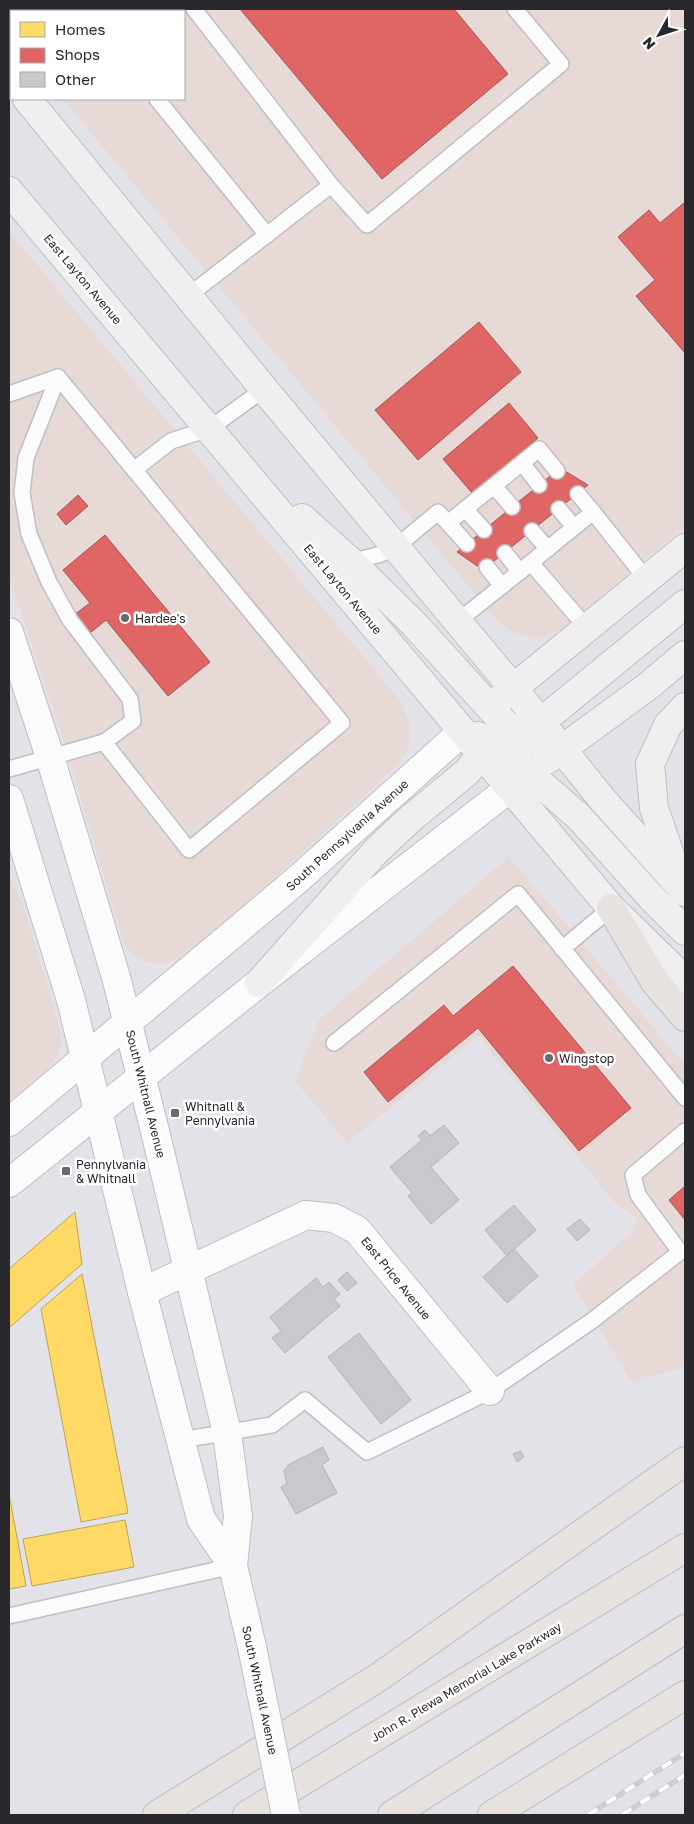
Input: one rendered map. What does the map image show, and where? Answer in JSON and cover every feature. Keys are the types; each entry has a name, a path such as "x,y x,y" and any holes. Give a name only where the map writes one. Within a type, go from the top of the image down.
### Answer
{"main road":[{"name":"East Layton Avenue","path":"28,100 264,389 513,688 524,756 611,908 685,980"},
{"name":"East Layton Avenue","path":"9,191 462,732 492,732 524,756 562,748 602,799 684,890"},
{"path":"232,455 351,562 415,624 492,732 524,756 651,897 685,931"},
{"name":"South Pennsylvania Avenue","path":"462,732 492,732 513,688 685,548"},
{"path":"524,756 685,604"},
{"path":"524,756 562,748 647,687 685,655"},
{"path":"684,890 654,808 650,764 668,725 685,707"},
{"path":"259,983 376,850 467,772 492,732"},
{"path":"611,908 655,982 685,1017"},
{"path":"157,1815 376,1679 685,1462"},
{"name":"John R. Plewa Memorial Lake Parkway","path":"247,1815 685,1548"},
{"path":"392,1815 685,1630"},
{"path":"492,1815 685,1695"}],"street":[{"name":"South Whitnall Avenue","path":"9,632 50,757 116,977 226,1433 238,1516 233,1566 252,1646 286,1815"},
{"name":"South Pennsylvania Avenue","path":"9,1122 297,880 462,732"},
{"path":"9,1183 259,983 524,756"},
{"name":"South Whitnall Avenue","path":"9,799 71,1000 142,1292 201,1519 233,1566"},
{"name":"East Price Avenue","path":"142,1292 306,1216 334,1218 357,1230 490,1391"}],"lane":[{"path":"194,9 332,185 367,225 561,64 515,9"},
{"path":"158,100 267,235"},
{"path":"188,296 332,185"},
{"path":"9,394 58,377"},
{"path":"58,377 342,723 189,850 104,742"},
{"path":"9,769 104,742 133,721 130,700 70,620 49,582 29,534 22,493 26,458 58,377"},
{"path":"134,470 171,441 209,429 264,389"},
{"path":"448,523 539,449 557,470"},
{"path":"522,463 539,485"},
{"path":"494,486 512,507"},
{"path":"578,494 647,580"},
{"path":"465,509 484,530"},
{"path":"559,509 574,527"},
{"path":"351,562 381,554 396,547 438,512 466,544"},
{"path":"458,622 593,512"},
{"path":"532,531 548,549"},
{"path":"505,553 526,567 587,628"},
{"path":"487,567 502,586"},
{"path":"334,1043 518,894 685,1098"},
{"path":"562,949 611,908"},
{"path":"181,1440 272,1424 305,1400 367,1452 490,1391 593,1320 680,1252 638,1195 633,1176 685,1131"},
{"path":"9,1616 233,1566"}],"shaded area":[{"path":"9,9 685,9 685,526 559,631 543,637 527,637 513,632 499,623 64,100 185,100 185,10 10,10 10,34"},
{"path":"9,231 399,699 409,722 410,738 406,753 395,767 266,886 180,958 168,963 158,965 139,959 130,952 123,941 58,722 9,576"},
{"path":"509,857 685,1065 685,1365 678,1369 632,1382 573,1285 634,1230 636,1217 617,1205 478,1036 347,1143 295,1081 319,1020"},
{"path":"9,875 25,910 60,1030 61,1044 58,1054 46,1071 9,1101"}],"building: Homes":[{"path":"75,1212 82,1264 9,1328 9,1269"},
{"path":"82,1274 128,1513 81,1522 41,1309"},
{"path":"9,1494 26,1586 9,1589"},
{"path":"125,1520 134,1567 32,1586 23,1539"}],"building: Shops":[{"path":"240,9 454,9 508,74 382,179"},
{"path":"685,202 685,353 636,296 655,280 618,237 649,210 660,223"},
{"path":"479,322 521,372 418,460 375,410"},
{"path":"509,403 538,438 472,493 443,459"},
{"path":"560,468 588,485 483,570 457,552"},
{"path":"78,495 88,506 66,525 57,514"},
{"name":"Hardee's","path":"105,535 210,662 168,696 106,620 90,633 74,615 90,603 63,570"},
{"path":"513,966 631,1108 579,1151 478,1028 388,1102 364,1072 444,1005 453,1016"},
{"path":"685,1186 685,1220 669,1200"}],"building: Other":[{"path":"444,1125 459,1143 431,1167 459,1200 431,1224 408,1196 412,1193 390,1167 422,1140 418,1136 425,1130 430,1136"},
{"path":"514,1205 536,1230 507,1256 485,1230"},
{"path":"580,1219 590,1230 577,1241 567,1229"},
{"path":"514,1249 538,1276 507,1303 483,1277"},
{"path":"347,1272 357,1283 347,1291 338,1280"},
{"path":"316,1278 323,1287 329,1282 340,1294 334,1299 340,1306 285,1353 272,1338 281,1331 270,1317"},
{"path":"359,1333 411,1400 381,1424 328,1357"},
{"path":"323,1447 329,1460 322,1465 337,1493 296,1514 281,1487 287,1484 284,1471 288,1465"},
{"path":"521,1451 524,1457 517,1462 513,1454"}],"railway":[{"path":"588,1815 685,1753"},
{"path":"622,1815 685,1775"}],"place":[{"name":"Hardee's","path":"125,618"},
{"name":"Wingstop","path":"549,1058"},
{"name":"Whitnall & Pennylvania","path":"175,1113"},
{"name":"Pennylvania & Whitnall","path":"66,1171"}]}
